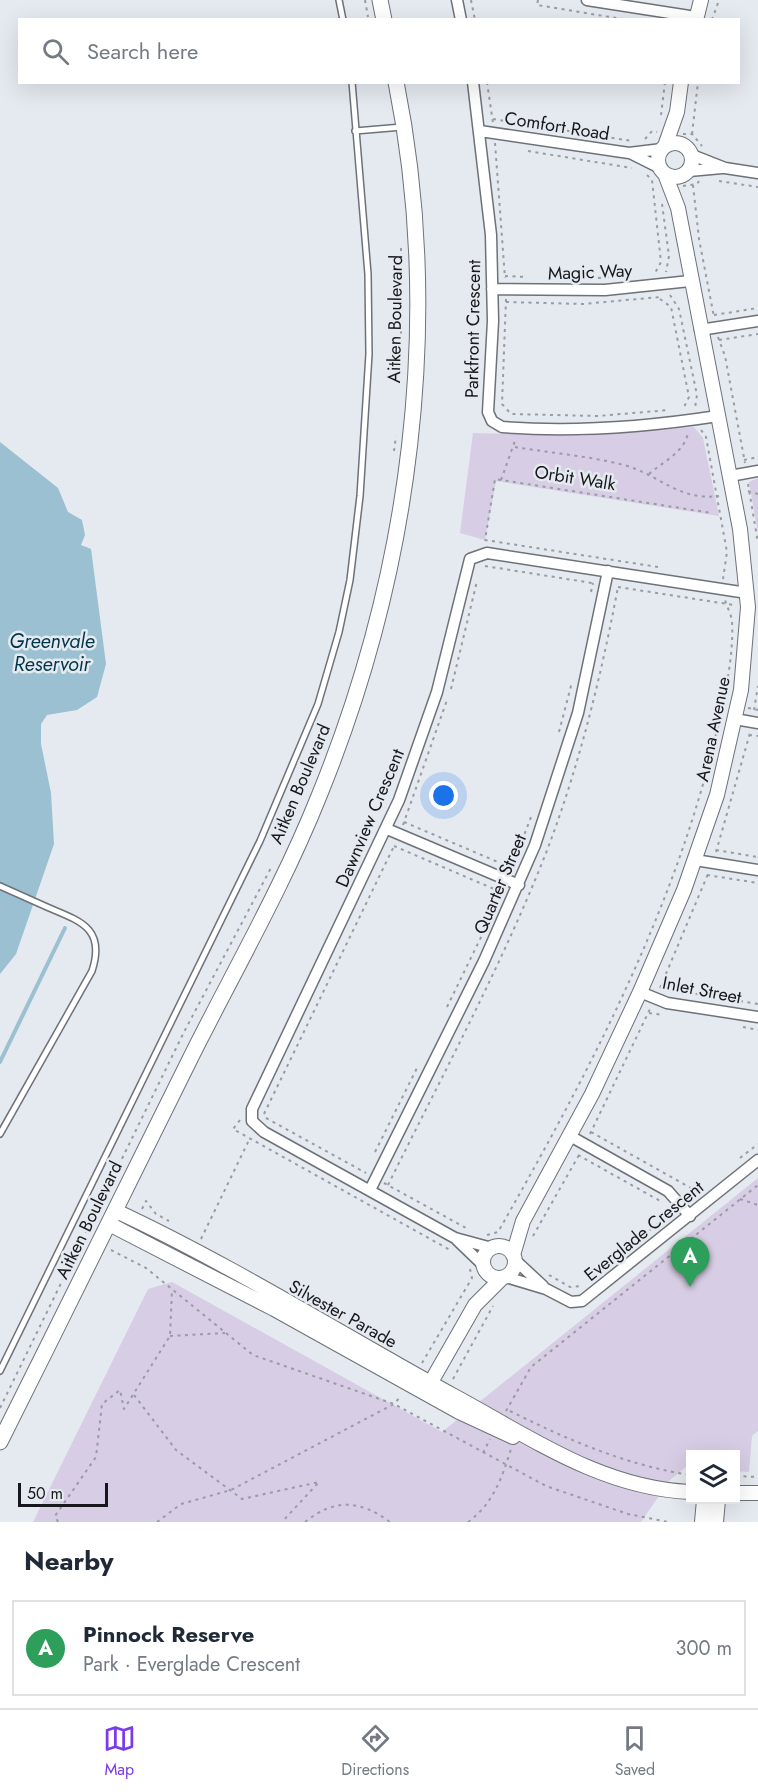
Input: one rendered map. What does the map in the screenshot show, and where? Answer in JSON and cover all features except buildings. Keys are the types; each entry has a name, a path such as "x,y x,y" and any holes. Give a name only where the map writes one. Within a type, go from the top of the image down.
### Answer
{"main road":[{"path":"380,0 384,18"},
{"name":"Aitken Boulevard","path":"0,1442 317,800 350,712 377,621 401,510 415,373 417,266 405,126 396,84"}],"street":[{"path":"457,0 461,18"},
{"path":"587,0 696,18 701,0"},
{"name":"Parkfront Crescent","path":"473,84 491,235 489,415 499,426 609,429 718,416"},
{"path":"655,161 677,112 681,84"},
{"path":"677,112 689,145"},
{"name":"Comfort Road","path":"480,131 629,153 655,161"},
{"path":"655,161 674,143 689,145 725,168"},
{"name":"Arena Avenue","path":"678,208 688,177 689,145"},
{"path":"655,161 674,177 688,177 725,168 758,173"},
{"name":"Arena Avenue","path":"514,1258 523,1221 570,1136 640,992 695,860 717,795 735,719 746,648 747,593 730,476 690,281 678,208 655,161"},
{"name":"Magic Way","path":"492,289 605,290 690,281"},
{"path":"700,330 758,321"},
{"path":"730,476 752,472"},
{"path":"487,553 747,593"},
{"name":"Dawnview Crescent","path":"479,1263 455,1238 258,1128 252,1121 251,1113 387,829 412,767 434,701 467,567 474,556 487,553"},
{"name":"Quarter Street","path":"370,1190 484,961 519,885 546,815 575,725 594,648 608,571"},
{"path":"735,719 758,723"},
{"path":"387,829 519,885"},
{"path":"695,860 758,870"},
{"name":"Inlet Street","path":"640,992 667,1003 758,1017"},
{"path":"570,1136 668,1191 682,1204 690,1216"},
{"name":"Everglade Crescent","path":"503,1278 546,1289 571,1302 582,1301 758,1160"},
{"name":"Silvester Parade","path":"113,1217 274,1309 428,1388 500,1420 551,1452"},
{"name":"Arena Avenue","path":"487,1244 523,1221"},
{"name":"Dawnview Crescent","path":"455,1238 487,1244"},
{"path":"428,1388 475,1305 513,1270 514,1258 506,1248 487,1244 479,1263 475,1305"},
{"name":"Everglade Crescent","path":"514,1258 546,1289"},
{"path":"479,1263 491,1277 503,1278"},
{"name":"Silvester Parade","path":"500,1420 515,1438 616,1479 663,1490 686,1492"},
{"path":"740,1493 758,1493"},
{"path":"702,1522 704,1504"},
{"path":"716,1522 718,1504"}],"lane":[{"path":"339,0 343,18"},
{"path":"0,1371 260,841 318,704 350,580 360,496 369,354 368,274 352,84"},
{"path":"355,131 405,126"},
{"path":"0,886 83,923 94,937 97,949 92,971 0,1134"}],"path":[{"path":"365,0 369,18"},
{"path":"471,0 475,18"},
{"path":"537,0 537,5 616,18"},
{"path":"713,18 719,0"},
{"path":"487,84 494,133 506,290 502,404 511,414 598,416 685,408"},
{"path":"661,122 665,84"},
{"path":"689,145 698,84"},
{"path":"492,119 637,141"},
{"path":"644,274 656,273 661,262 652,180 655,161 652,131 660,132 649,144 655,161"},
{"path":"518,149 639,170"},
{"path":"688,177 744,460 752,472 750,491 758,543"},
{"path":"712,179 758,187"},
{"path":"649,474 674,454 688,437 697,395 679,309 671,298 667,284 669,256 661,197"},
{"path":"400,235 400,377"},
{"path":"505,276 527,277"},
{"path":"588,278 610,277"},
{"path":"518,414 515,447 501,480 495,479 485,566 480,571 447,700 400,834 263,1116 487,1244 498,1232 561,1118 611,1018 684,844 712,750 728,666 732,622 723,590 727,559 718,496 706,437 685,408 684,404 689,397 670,307 660,298"},
{"path":"714,315 758,308"},
{"path":"719,340 758,334"},
{"path":"393,454 396,434"},
{"path":"515,447 610,462 649,474 684,494 718,496"},
{"path":"744,460 758,457"},
{"name":"Orbit Walk","path":"501,480 712,513"},
{"path":"750,491 758,494"},
{"path":"749,735 758,736"},
{"path":"404,822 512,868"},
{"path":"394,846 501,892"},
{"path":"716,850 758,857"},
{"path":"0,1408 184,1032 276,857"},
{"path":"707,875 758,883"},
{"path":"660,988 758,1004"},
{"path":"591,1132 698,1192"},
{"path":"210,1244 200,1239 250,1138"},
{"path":"740,1158 758,1144"},
{"path":"578,1155 667,1205 668,1216"},
{"path":"483,1453 531,1367 758,1185"},
{"path":"642,1237 705,1187"},
{"path":"740,1199 758,1205"},
{"path":"100,1243 146,1269 253,1355 394,1404 546,1486 583,1500 668,1522"},
{"path":"423,1363 472,1278 468,1260 479,1263"},
{"path":"540,1270 570,1287 581,1287 589,1280"},
{"path":"58,1522 55,1516 96,1457 102,1404 120,1390 124,1409 171,1336 172,1290"},
{"path":"171,1336 226,1333"},
{"path":"453,1379 462,1384"},
{"path":"135,1395 176,1450 242,1498 319,1482 282,1522"},
{"path":"157,1522 181,1504 231,1490 394,1404"},
{"path":"498,1405 500,1420"},
{"path":"500,1420 601,1453 656,1469 686,1474"},
{"path":"468,1522 482,1512 493,1496 515,1438"},
{"path":"740,1476 758,1477"},
{"path":"305,1522 321,1509 346,1504 372,1509 390,1522"}],"shaded area":[{"path":"694,427 703,438 719,516 496,481 485,540 460,533 473,433 583,436"},
{"path":"758,478 758,534 749,482"},
{"path":"758,1178 758,1431 752,1436 749,1472 740,1471 740,1450 686,1450 686,1467 669,1481 641,1522 33,1522 148,1289 172,1282 442,1432"}],"water":[{"name":"Greenvale Reservoir","path":"0,442 58,488 68,512 82,520 85,535 81,545 91,549 106,664 97,697 77,710 47,715 41,724 41,744 51,793 54,844 16,954 0,974"}],"waterway":[{"path":"0,1062 65,928"}],"place":[{"name":"Pinnock Reserve","path":"690,1287"}]}
